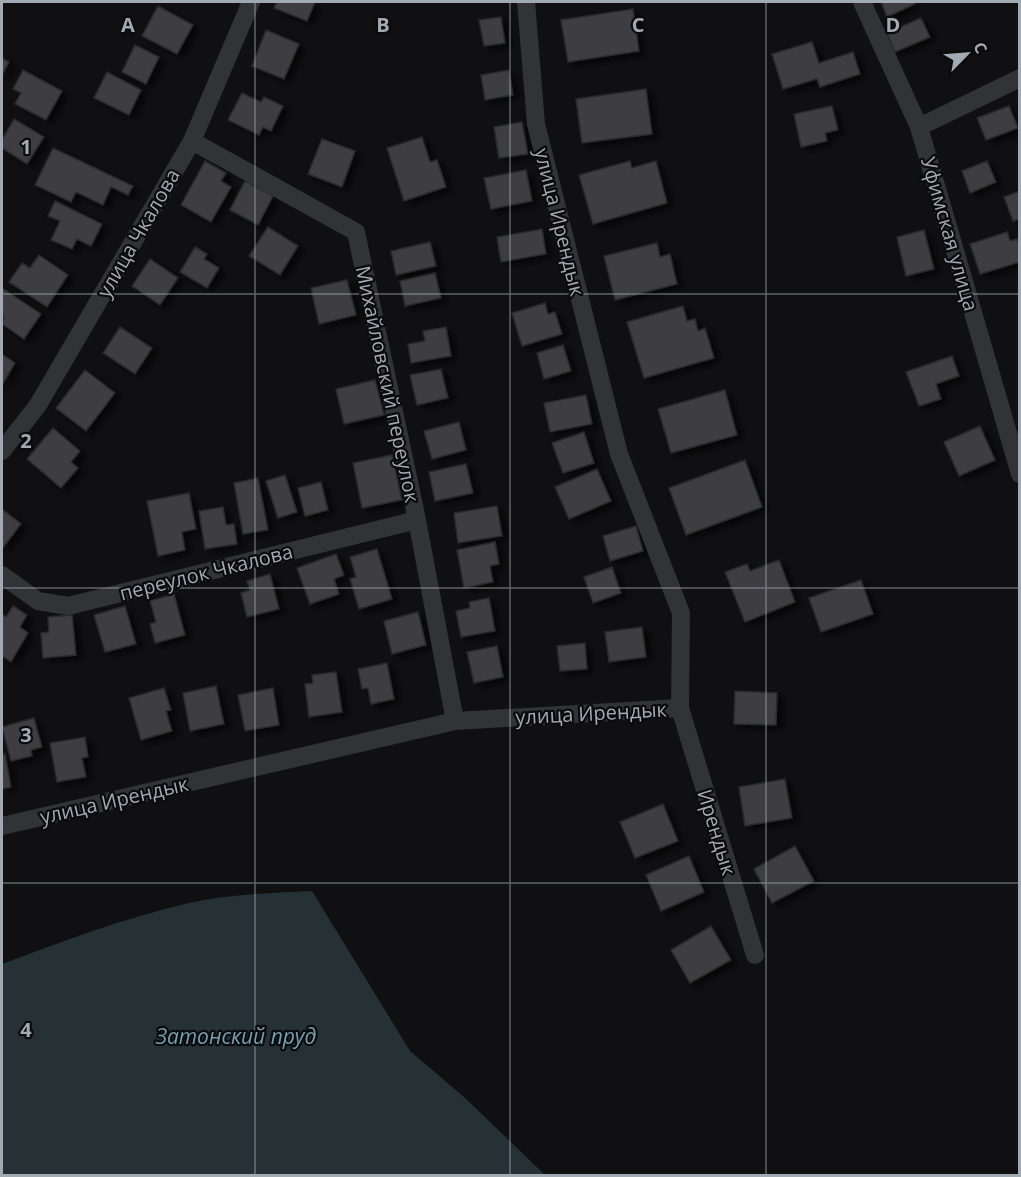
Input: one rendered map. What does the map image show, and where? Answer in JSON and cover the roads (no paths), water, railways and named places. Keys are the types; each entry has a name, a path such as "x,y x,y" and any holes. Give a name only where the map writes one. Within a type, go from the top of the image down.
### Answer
{"street":[{"name":"улица Чкалова","path":"2,451 38,405 192,141 250,2"},
{"name":"улица Ирендык","path":"2,826 455,721 680,708 681,613 619,454 581,306 536,124 526,2"},
{"name":"Уфимская улица","path":"862,2 920,127 1020,474"},
{"path":"920,127 1020,78"},
{"name":"Михайловский переулок","path":"192,141 356,232 417,520 455,721"},
{"name":"переулок Чкалова","path":"2,575 38,601 68,606 417,520"},
{"name":"Ирендык","path":"680,708 754,955"}],"water":[{"name":"Затонский пруд","path":"312,891 410,1051 464,1097 545,1175 2,1175 2,964 118,923 189,903 235,896"}]}
